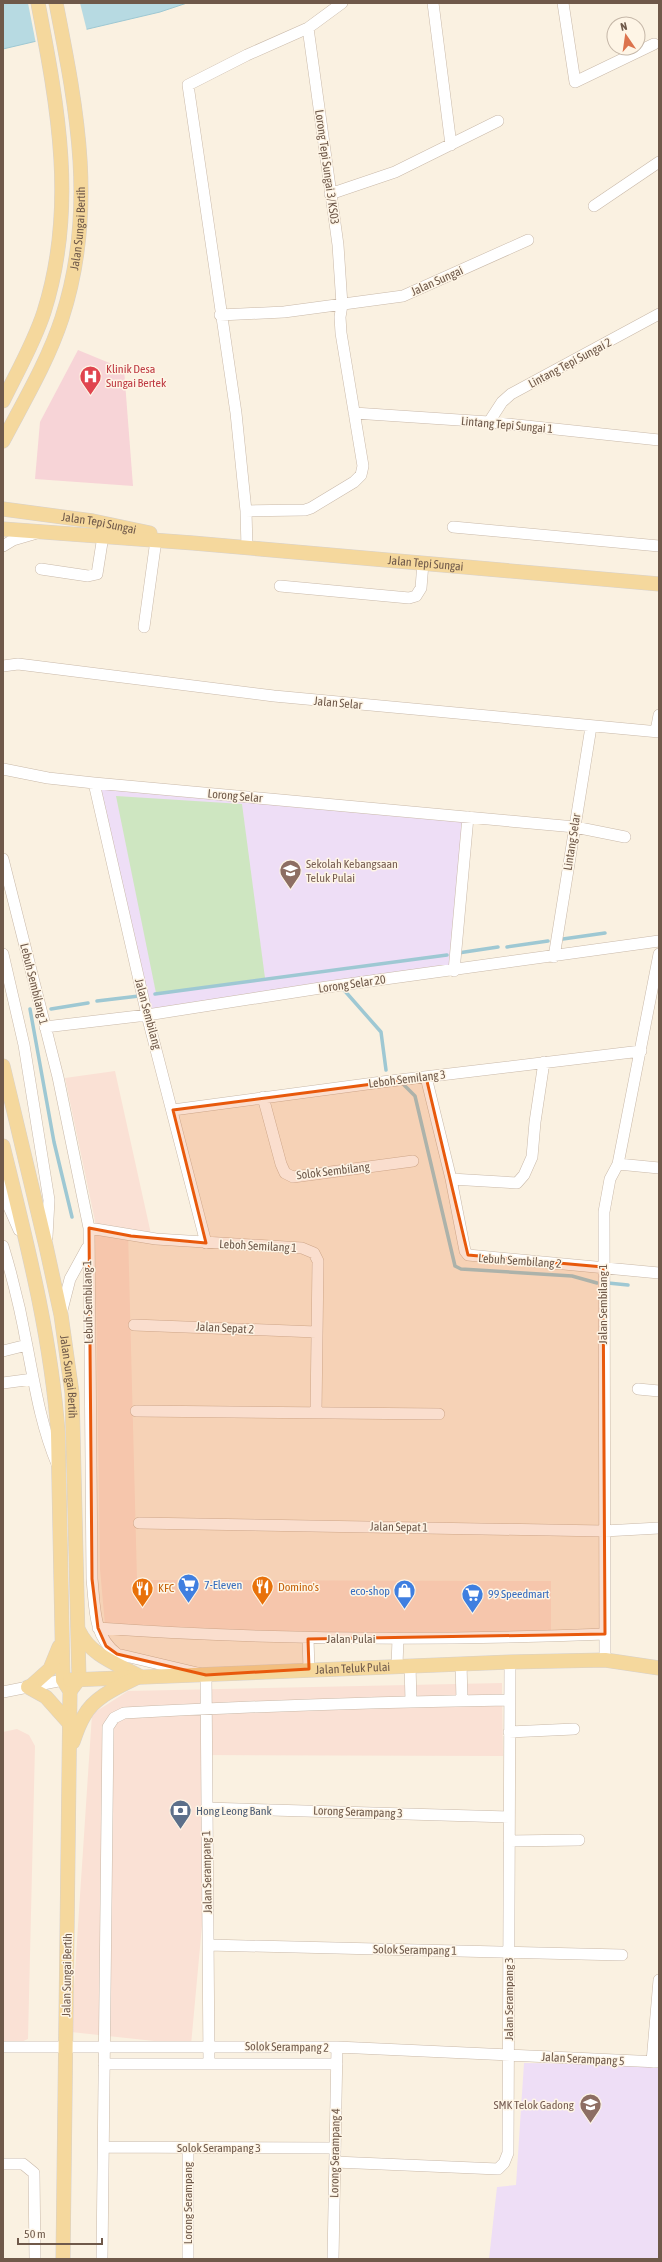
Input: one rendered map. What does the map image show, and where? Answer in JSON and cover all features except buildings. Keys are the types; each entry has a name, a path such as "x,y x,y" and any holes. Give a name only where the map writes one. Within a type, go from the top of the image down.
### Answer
{"main road":[{"name":"Jalan Sungai Bertih","path":"3,400 44,314 56,267 62,204 62,147 54,86 38,3"},
{"name":"Jalan Sungai Bertih","path":"3,441 40,371 62,318 75,264 82,200 80,145 71,81 56,3"},
{"name":"Jalan Tepi Sungai","path":"3,509 92,521 193,543"},
{"name":"Jalan Tepi Sungai","path":"3,529 39,533 193,543 659,584"},
{"name":"Jalan Sungai Bertih","path":"3,1066 61,1315 72,1393 79,1679"},
{"name":"Jalan Sungai Bertih","path":"3,1146 44,1322 55,1393 59,1468 62,1632 70,1724 64,2259"},
{"path":"78,1631 84,1641 95,1652 140,1676"},
{"path":"62,1632 56,1659 50,1669 29,1687 46,1697 70,1724"},
{"name":"Jalan Teluk Pulai","path":"79,1679 206,1675 404,1665 605,1660 643,1664 659,1668"},
{"name":"Jalan Teluk Pulai","path":"643,1664 659,1662"},
{"path":"70,1748 84,1715 95,1703 105,1694 140,1676"},
{"path":"67,1686 79,1679"}],"street":[{"path":"247,548 246,511 236,413 220,315 188,85 247,54 308,28 342,3"},
{"path":"432,3 451,145"},
{"path":"563,3 575,82 654,44"},
{"name":"Lorong Tepi Sungai 3/KS03","path":"246,511 305,510 354,482 361,475 363,466 341,333 340,317 342,305 338,245 308,28"},
{"path":"330,194 395,172 498,121"},
{"path":"594,206 659,162"},
{"name":"Jalan Sungai","path":"220,315 284,312 404,296 528,240"},
{"name":"Lintang Tepi Sungai 2","path":"490,422 502,402 511,394 659,314"},
{"name":"Lintang Tepi Sungai 1","path":"354,413 490,422 659,440"},
{"path":"453,527 659,546"},
{"path":"3,546 13,540 39,533"},
{"name":"Jalan Tepi Sungai","path":"41,569 88,576 97,574 103,536"},
{"path":"144,627 156,540"},
{"path":"280,586 409,598 416,596 421,588 423,563"},
{"name":"Jalan Selar","path":"3,666 18,664 274,696 591,727 658,732"},
{"path":"658,732 659,715"},
{"name":"Lintang Selar","path":"554,957 591,727"},
{"name":"Lorong Selar","path":"3,769 48,778 94,783 574,827 625,837"},
{"name":"Jalan Sembilang","path":"94,783 147,1015 173,1110 206,1243"},
{"path":"454,971 468,817"},
{"name":"Lebuh Sembilang 1","path":"3,859 58,1077 89,1228 92,1572 98,1628 106,1646 116,1654 206,1675"},
{"name":"Lorong Selar 20","path":"45,1027 147,1015 327,987 454,971 554,957 607,947 659,941"},
{"path":"3,954 24,1045 49,1200 46,1246"},
{"name":"Jalan Sembilang 1","path":"605,1660 604,1212 610,1179 618,1164 659,954"},
{"name":"Leboh Semilang 3","path":"173,1110 263,1097 641,1051"},
{"path":"451,1179 517,1184 524,1175 532,1157 544,1062"},
{"name":"Lebuh Sembilang 2","path":"426,1077 451,1179 465,1251 468,1255 659,1273"},
{"name":"Solok Sembilang","path":"263,1097 281,1164 286,1173 294,1176 412,1161"},
{"path":"618,1164 659,1168"},
{"path":"3,1184 9,1207 28,1250"},
{"name":"Leboh Semilang 1","path":"89,1228 131,1236 206,1243 302,1248 314,1253 318,1261 316,1413"},
{"path":"61,1315 70,1279 88,1246"},
{"path":"3,1247 7,1274 27,1345 38,1408 48,1442 59,1468"},
{"name":"Jalan Sepat 2","path":"134,1325 316,1332"},
{"path":"3,1351 27,1345"},
{"path":"3,1383 33,1379"},
{"path":"638,1389 659,1391"},
{"path":"136,1411 439,1414"},
{"name":"Jalan Sepat 1","path":"139,1523 604,1530 659,1528"},
{"name":"Jalan Pulai","path":"98,1628 196,1635 308,1639 398,1639 605,1634"},
{"path":"308,1639 309,1669"},
{"path":"398,1639 411,1701"},
{"name":"Jalan Serampang 3","path":"335,2162 498,2169 504,2163 508,2153 510,1662"},
{"path":"461,1663 462,1700"},
{"name":"Jalan Serampang 1","path":"206,1675 205,1709 209,2064"},
{"path":"3,1692 29,1687 67,1686"},
{"path":"102,2259 108,1726 114,1718 124,1713 411,1701 510,1700"},
{"path":"509,1732 574,1729"},
{"name":"Lorong Serampang 3","path":"206,1808 509,1816"},
{"path":"509,1840 579,1840"},
{"name":"Solok Serampang 1","path":"208,1945 622,1955"},
{"path":"656,2062 659,1980"},
{"name":"Solok Serampang 2","path":"3,2047 337,2047 508,2055"},
{"name":"Lorong Serampang 4","path":"333,2259 337,2047"},
{"name":"Jalan Serampang 5","path":"508,2055 656,2062"},
{"path":"104,2064 337,2064"},
{"name":"Solok Serampang 3","path":"104,2147 335,2148"},
{"name":"Lorong Serampang","path":"188,2148 188,2259"},
{"path":"3,2164 23,2164 34,2173 36,2259"}],"highlighted area":[{"path":"426,1077 468,1255 603,1267 605,1634 308,1639 309,1669 206,1675 117,1654 106,1646 98,1628 92,1579 89,1228 131,1236 206,1243 173,1110"}],"shaded area":[{"name":"Klinik Desa Sungai Bertek","path":"78,350 124,369 133,486 35,479 40,422"},
{"name":"Sekolah Kebangsaan Teluk Pulai","path":"99,782 466,816 452,967 150,1012"},
{"path":"115,1071 151,1234 128,1231 137,1580 551,1581 551,1633 305,1635 105,1625 100,1569 95,1221 65,1078"},
{"path":"502,1683 503,1756 203,1755 204,1904 191,2045 71,2032 92,1714 128,1691"},
{"path":"17,1729 29,1735 35,1746 28,2039 21,2042 3,2042 3,1732"},
{"name":"SMK Telok Gadong","path":"524,2063 659,2065 659,2259 489,2259 497,2187 516,2185"}],"green space":[{"path":"116,796 242,804 265,978 156,993"}],"water":[{"path":"3,3 187,3 160,12 3,49"}],"pier":[{"path":"28,3 80,3 87,31 36,44"}],"waterway":[{"path":"563,939 605,933"},
{"path":"507,947 548,941"},
{"path":"458,953 498,947"},
{"path":"155,994 447,955"},
{"path":"344,990 381,1032 386,1070"},
{"path":"97,1001 139,996"},
{"path":"51,1009 88,1003"},
{"path":"30,1009 54,1142 72,1217"},
{"path":"404,1085 415,1096 455,1266 461,1269 572,1276 597,1283"},
{"path":"608,1283 628,1285"}],"place":[{"name":"Klinik Desa Sungai Bertek","path":"90,396"},
{"name":"Sekolah Kebangsaan Teluk Pulai","path":"291,890"},
{"name":"7-Eleven","path":"189,1604"},
{"name":"Domino's","path":"263,1606"},
{"name":"KFC","path":"142,1608"},
{"name":"eco-shop","path":"405,1610"},
{"name":"99 Speedmart","path":"473,1614"},
{"name":"Hong Leong Bank","path":"181,1830"},
{"name":"SMK Telok Gadong","path":"590,2124"}]}
